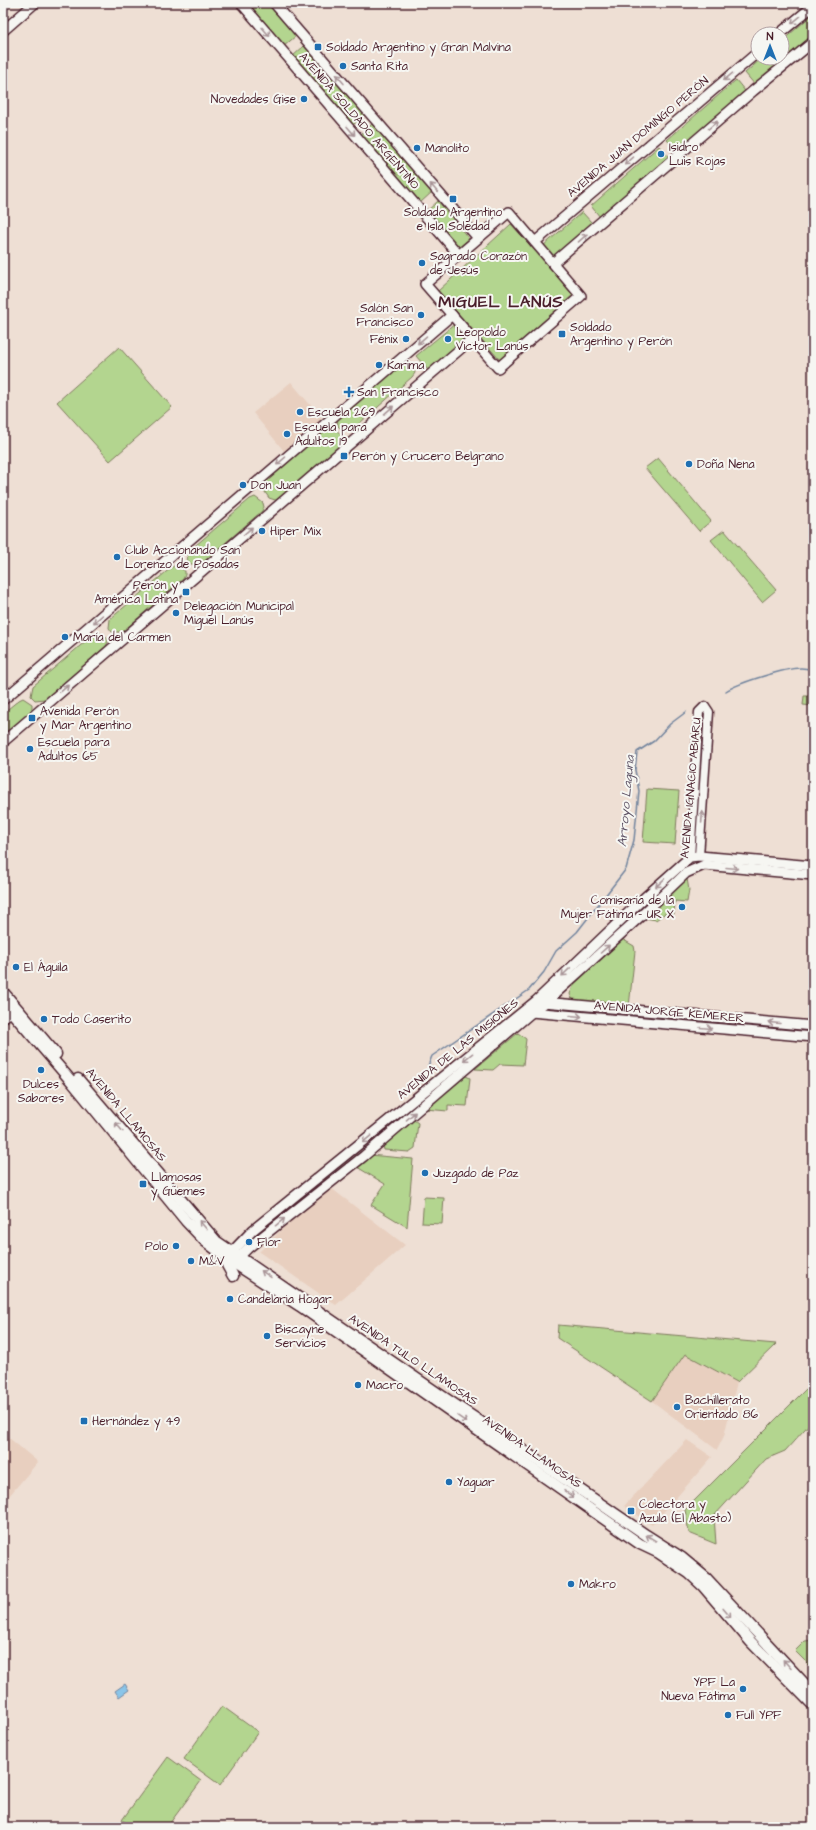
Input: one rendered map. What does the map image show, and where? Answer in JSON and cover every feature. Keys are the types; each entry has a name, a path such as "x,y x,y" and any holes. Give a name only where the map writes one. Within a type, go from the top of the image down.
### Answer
{"highway":[{"name":"AVENIDA LLAMOSAS","path":"3,992 216,1240 233,1257 300,1306 640,1544 659,1553 689,1573 703,1586 751,1642 813,1705"},
{"name":"AVENIDA LLAMOSAS","path":"3,1002 7,1015 73,1083 127,1151 194,1230 213,1247 233,1257"},
{"path":"233,1257 227,1265 233,1276"},
{"name":"AVENIDA TULO LLAMOSAS","path":"233,1257 504,1436 646,1535 682,1558 706,1578 768,1638 813,1693"}],"main road":[{"path":"3,31 35,3"},
{"name":"AVENIDA SOLDADO ARGENTINO","path":"241,3 459,255"},
{"name":"AVENIDA SOLDADO ARGENTINO","path":"274,3 478,238"},
{"path":"789,26 813,6 810,3"},
{"path":"553,264 753,91 813,42"},
{"name":"AVENIDA JUAN DOMINGO PERÓN","path":"535,242 750,59"},
{"path":"509,212 581,296 498,368 426,284 478,238 509,212"},
{"path":"3,700 452,314"},
{"path":"3,742 473,338"},
{"path":"694,856 813,866"},
{"name":"AVENIDA IGNACIO ABIARU","path":"694,856 698,862 694,869"},
{"name":"AVENIDA DE LAS MISIONES","path":"541,1002 644,898 694,856"},
{"path":"694,869 704,865 813,874"},
{"name":"AVENIDA DE LAS MISIONES","path":"233,1257 248,1248 364,1156 528,1012 643,914 686,873 694,869"},
{"name":"AVENIDA JORGE KEMERER","path":"541,1002 813,1026"},
{"name":"AVENIDA JORGE KEMERER","path":"528,1012 813,1037"}],"street":[{"name":"AVENIDA IGNACIO ABIARU","path":"705,706 710,712 694,856 699,712 705,706"}],"shaded area":[{"path":"291,382 323,420 284,451 253,413"},
{"path":"327,1185 405,1245 336,1305 259,1252"},
{"path":"685,1353 737,1382 724,1436 717,1450 652,1401"},
{"path":"3,1433 38,1462 3,1503"},
{"path":"687,1440 712,1457 652,1525 624,1506"}],"green space":[{"path":"244,3 269,3 297,35 283,47"},
{"path":"813,14 813,35 790,55 790,34"},
{"path":"305,45 365,114 352,126 292,57"},
{"path":"753,66 777,66 755,85 745,73"},
{"path":"736,80 745,91 677,151 667,140"},
{"path":"372,124 432,192 420,203 360,135"},
{"path":"659,146 669,157 600,217 591,206"},
{"path":"438,201 469,239 458,248 427,211"},
{"path":"582,212 592,223 553,257 543,246"},
{"path":"511,224 574,294 500,360 438,291"},
{"path":"456,323 468,337 428,370 416,356"},
{"path":"119,347 172,407 110,461 57,402"},
{"path":"406,363 414,368 415,373 412,377 352,430 342,430 338,426 337,418 339,415 401,365"},
{"path":"328,425 332,425 342,436 343,444 278,501 269,498 261,486 264,481"},
{"path":"658,458 711,521 699,531 645,468"},
{"path":"255,497 263,503 264,507 262,511 201,564 191,564 187,560 189,551 250,499"},
{"path":"724,530 776,590 762,602 711,540"},
{"path":"176,565 185,571 183,579 122,632 112,632 109,628 110,619"},
{"path":"99,632 107,638 108,642 106,646 45,699 35,700 31,696 33,686 94,634"},
{"path":"804,696 813,696 813,706 803,705"},
{"path":"23,698 32,704 30,712 3,736 3,713"},
{"path":"647,789 679,791 675,844 643,842"},
{"path":"686,873 689,890 687,902 675,901 674,914 664,914 656,920 645,918 646,915"},
{"path":"622,939 634,946 635,951 629,1007 575,1005 570,994 574,984"},
{"path":"518,1033 526,1039 523,1065 500,1064 493,1070 475,1069"},
{"path":"466,1076 470,1078 467,1106 448,1105 448,1111 425,1109"},
{"path":"414,1120 418,1123 415,1148 409,1152 384,1150 383,1145"},
{"path":"369,1155 413,1159 407,1227 371,1205 385,1184 357,1167"},
{"path":"424,1197 444,1198 442,1224 422,1223"},
{"path":"558,1325 776,1344 737,1382 685,1354 652,1401 557,1338"},
{"path":"809,1386 813,1388 813,1420 785,1451 766,1459 714,1516 716,1544 689,1533 685,1510"},
{"path":"813,1640 813,1669 795,1651 805,1641"},
{"path":"222,1706 258,1732 220,1785 184,1759"},
{"path":"168,1757 201,1781 167,1827 132,1827 122,1820"}],"water":[{"path":"125,1684 129,1690 119,1697 115,1691"}],"waterway":[{"name":"Arroyo Laguna","path":"726,691 751,680 785,670 801,668 813,670"},
{"name":"Arroyo Laguna","path":"428,1066 432,1056 529,990 544,972 556,951 577,932 626,869 634,840 639,791 635,770 637,752 654,741 670,724 686,712"}],"place":[{"name":"Soldado Argentino y Gran Malvina","path":"318,47"},
{"name":"Santa Rita","path":"343,66"},
{"name":"Novedades Gise","path":"304,99"},
{"name":"Manolito","path":"417,148"},
{"name":"Isidro Luis Rojas","path":"661,154"},
{"name":"Soldado Argentino e Isla Soledad","path":"453,199"},
{"name":"Sagrado Corazón de Jesús","path":"422,263"},
{"name":"Salón San Francisco","path":"421,315"},
{"name":"Soldado Argentino y Perón","path":"562,334"},
{"name":"Fénix","path":"406,339"},
{"name":"Leopoldo Victor Lanús","path":"448,339"},
{"name":"Karima","path":"379,365"},
{"name":"San Francisco","path":"349,392"},
{"name":"Escuela 269","path":"300,412"},
{"name":"Escuela para Adultos 19","path":"287,434"},
{"name":"Perón y Crucero Belgrano","path":"344,456"},
{"name":"Doña Nena","path":"689,464"},
{"name":"Don Juan","path":"243,485"},
{"name":"Hiper Mix","path":"262,531"},
{"name":"Club Accionando San Lorenzo de Posadas","path":"117,557"},
{"name":"Perón y América Latina","path":"186,592"},
{"name":"Delegación Municipal Miguel Lanús","path":"176,613"},
{"name":"María del Carmen","path":"65,637"},
{"name":"Avenida Perón y Mar Argentino","path":"32,718"},
{"name":"Escuela para Adultos 65","path":"30,749"},
{"name":"Comisaría de la Mujer Fátima - UR X","path":"682,907"},
{"name":"El Águila","path":"16,967"},
{"name":"Todo Caserito","path":"44,1019"},
{"name":"Dulces Sabores","path":"41,1070"},
{"name":"Juzgado de Paz","path":"425,1173"},
{"name":"Llamosas y Güemes","path":"143,1184"},
{"name":"Flor","path":"249,1242"},
{"name":"Polo","path":"176,1246"},
{"name":"M&V","path":"191,1261"},
{"name":"Candelaria Hogar","path":"230,1299"},
{"name":"Biscayne Servicios","path":"267,1336"},
{"name":"Macro","path":"358,1385"},
{"name":"Bachillerato Orientado 86","path":"677,1407"},
{"name":"Hernández y 49","path":"84,1421"},
{"name":"Yaguar","path":"449,1482"},
{"name":"Colectora y Azula (El Abasto)","path":"631,1511"},
{"name":"Makro","path":"571,1584"},
{"name":"YPF La Nueva Fátima","path":"743,1689"},
{"name":"Full YPF","path":"728,1715"}],"district":[{"name":"MIGUEL LANÚS","path":"501,302"}]}
